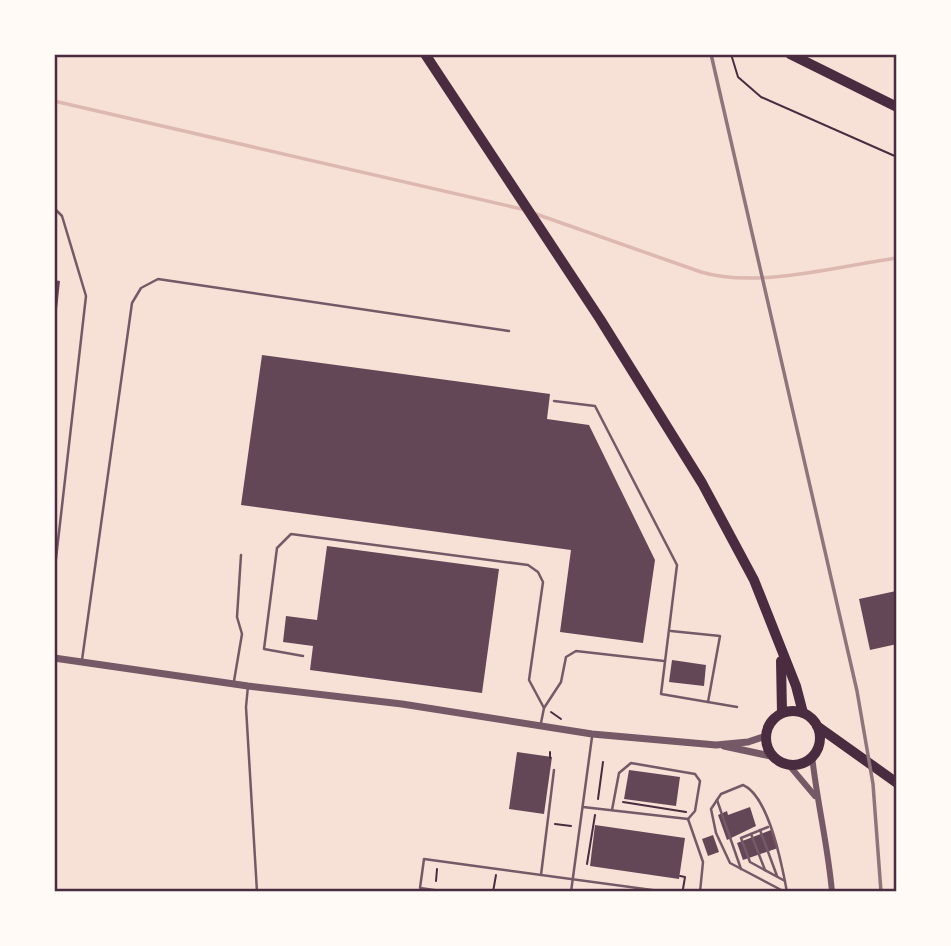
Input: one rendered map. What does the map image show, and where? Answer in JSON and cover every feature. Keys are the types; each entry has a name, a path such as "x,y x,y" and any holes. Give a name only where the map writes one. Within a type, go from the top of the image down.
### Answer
{"main road":[{"path":"425,54 702,483 754,580 796,686 803,713 843,747 896,782"},
{"path":"790,54 897,107"},
{"path":"781,653 782,713"},
{"path":"803,713 782,713 771,722 766,736 769,749 775,757 788,764 799,764 815,752 843,747"},
{"path":"815,752 817,726"}],"street":[{"path":"54,658 248,686 402,704 592,734 716,745 775,757"},
{"path":"716,745 748,742 766,736"},
{"path":"815,752 817,798 827,835 831,891"},
{"path":"788,764 817,798"}],"lane":[{"path":"54,208 62,216 86,296 54,576"},
{"path":"82,661 132,303 141,288 158,279 509,331"},
{"path":"554,401 595,406 677,565 671,631 664,661 661,695 737,707"},
{"path":"303,656 264,649 277,548 291,534 528,565 538,572 542,582 529,680 544,708"},
{"path":"234,684 242,634 237,617 241,555"},
{"path":"671,631 720,636 708,702"},
{"path":"540,726 544,708 561,682 566,657 576,651 664,661"},
{"path":"248,686 246,707 257,892"},
{"path":"571,892 592,734"},
{"path":"612,810 620,773 631,763 695,774 700,781 695,811 688,819"},
{"path":"541,874 554,770"},
{"path":"743,786 752,789 761,802 786,892 730,863 716,832 711,809 721,794 743,786"},
{"path":"717,800 742,871"},
{"path":"582,807 688,819"},
{"path":"688,819 703,862 700,892"},
{"path":"769,827 741,838 750,862 785,881"},
{"path":"760,830 777,876"},
{"path":"751,834 765,870"},
{"path":"448,892 420,888 424,859 667,892"}],"path":[{"path":"731,54 738,77 761,97 897,157"},
{"path":"550,752 550,758"},
{"path":"598,798 685,810 688,819"},
{"path":"548,823 571,826"},
{"path":"435,890 438,861"},
{"path":"493,892 496,869"},
{"path":"680,876 685,877 683,889"}],"building":[{"path":"54,280 60,281 56,319 54,319"},
{"path":"262,355 550,394 547,419 589,425 655,560 643,643 560,632 571,550 241,505"},
{"path":"327,546 499,569 482,693 310,670 313,646 283,642 286,616 317,620"},
{"path":"896,591 897,644 870,650 859,599"},
{"path":"672,660 706,665 704,686 669,682"},
{"path":"517,752 552,757 544,814 509,809"},
{"path":"629,770 680,777 676,806 624,799"},
{"path":"750,807 756,826 727,840 718,815 727,811 728,815"},
{"path":"595,825 685,838 679,879 590,866"},
{"path":"771,830 778,848 743,860 737,843"},
{"path":"713,835 719,852 708,856 702,839"}],"waterway":[{"path":"54,101 526,210"},
{"path":"533,213 701,272 723,277 772,277 897,258"}],"railway":[{"path":"711,54 857,691 873,784 881,892"}]}
